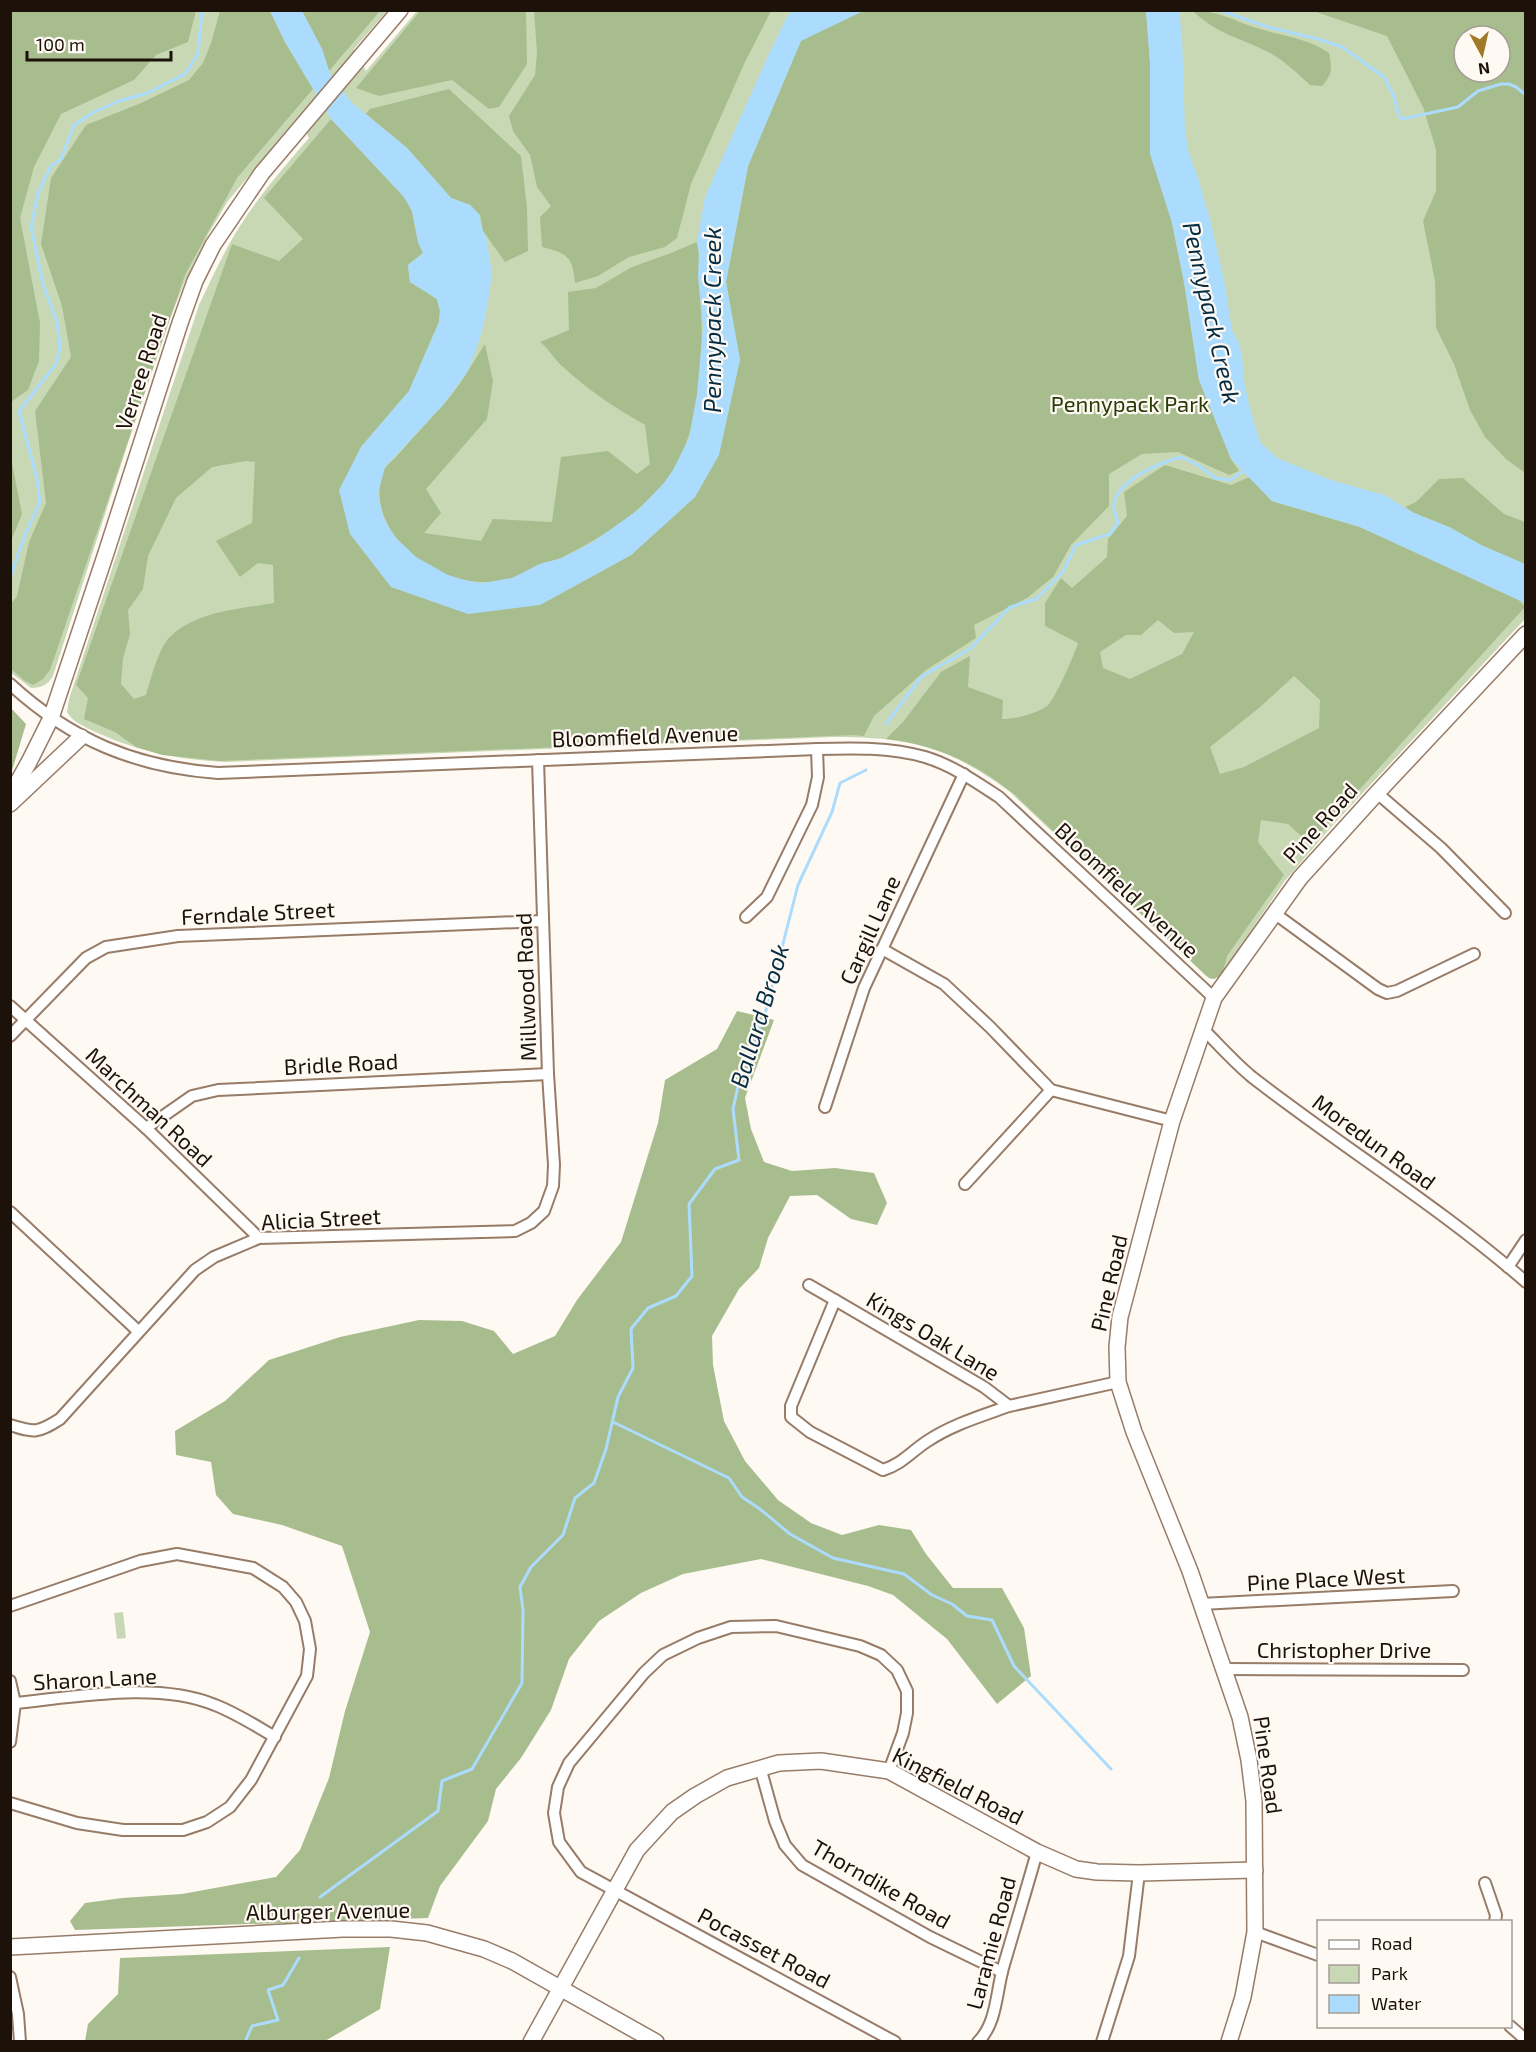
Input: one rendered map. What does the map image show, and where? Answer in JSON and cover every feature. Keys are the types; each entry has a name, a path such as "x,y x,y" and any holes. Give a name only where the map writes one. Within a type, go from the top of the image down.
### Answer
{"street":[{"name":"Verree Road","path":"10,796 30,762 51,718 195,281 213,245 262,172 400,10"},
{"name":"Pine Road","path":"1229,2042 1243,1997 1255,1932 1254,1801 1249,1760 1240,1718 1224,1669 1190,1571 1134,1432 1118,1382 1117,1347 1120,1317 1172,1121 1214,998 1300,878 1526,634"},
{"name":"Bloomfield Avenue","path":"10,684 51,718 81,737 146,761 176,769 218,773 859,748 900,751 927,758 964,774 999,797 1214,998"},
{"path":"10,804 81,737"},
{"path":"746,917 767,897 812,805 818,777 818,749"},
{"name":"Millwood Road","path":"538,760 548,1074 554,1165 553,1186 544,1211"},
{"name":"Cargill Lane","path":"825,1107 864,988 964,774"},
{"path":"1377,793 1441,848 1505,913"},
{"path":"1274,913 1378,989 1387,993 1397,991 1474,954"},
{"name":"Ferndale Street","path":"10,1036 86,958 106,947 178,936 543,921"},
{"path":"882,949 944,984 990,1027 1051,1090 1172,1121"},
{"name":"Marchman Road","path":"10,1006 146,1128 259,1238"},
{"name":"Moredun Road","path":"1203,1029 1250,1075 1526,1282"},
{"name":"Bridle Road","path":"146,1128 192,1096 218,1090 548,1074"},
{"path":"965,1184 1051,1090"},
{"name":"Alicia Street","path":"10,1425 25,1430 42,1431 60,1419 195,1269 214,1257 259,1238 515,1231 544,1211"},
{"path":"10,1212 138,1331"},
{"path":"1508,1267 1526,1240"},
{"name":"Kings Oak Lane","path":"809,1285 984,1387 1009,1406"},
{"name":"Kings Oak Lane","path":"835,1300 791,1406 791,1417 810,1432 883,1470 896,1466 927,1441 952,1428 1009,1406 1118,1382"},
{"path":"10,1606 140,1561 177,1554 253,1568 283,1587 296,1602 305,1621 310,1649 307,1676 251,1780 231,1807 207,1822 183,1830 123,1830 77,1823 10,1803"},
{"name":"Pine Place West","path":"1201,1604 1453,1592"},
{"name":"Pocasset Road","path":"889,1772 903,1733 907,1713 907,1691 897,1670 881,1655 860,1646 776,1626 731,1627 698,1638 663,1655 644,1673 569,1763 558,1787 554,1813 559,1842 581,1872 895,2042"},
{"name":"Christopher Drive","path":"1224,1669 1463,1670"},
{"path":"10,1681 15,1703 10,1742"},
{"name":"Sharon Lane","path":"15,1703 120,1693 153,1692 182,1695 214,1704 275,1737"},
{"name":"Kingfield Road","path":"531,2042 637,1850 672,1812 711,1786 760,1767 797,1761 820,1761 889,1772 1037,1852 1076,1869 1139,1873 1255,1870"},
{"name":"Thorndike Road","path":"760,1767 775,1821 785,1845 802,1865 930,1936 1002,1972"},
{"name":"Laramie Road","path":"978,2042 985,2035 993,2014 1002,1972 1037,1852"},
{"path":"1102,2042 1129,1956 1139,1873"},
{"path":"1485,1883 1496,1915 1495,1920"},
{"name":"Alburger Avenue","path":"10,1947 312,1930 391,1929 427,1934 484,1949 512,1961 656,2042"},
{"path":"1255,1932 1317,1955"},
{"path":"10,1977 18,2014 20,2042"},
{"path":"1511,2028 1524,2040"}],"green space":[{"path":"11,10 196,11 188,42 156,55 134,80 61,114 34,167 20,218 40,323 39,361 28,390 11,402"},
{"name":"Pennypack Park","path":"10,11 387,11 354,49 366,71 417,11 1525,11 1525,619 1332,826 1284,882 1221,975 1212,979 1206,976 1010,792 988,776 947,754 906,742 860,737 833,737 226,762 156,753 105,736 82,726 71,718 67,712 69,699 199,305 234,235 273,180 309,138 298,117 228,201 186,279 166,328 53,676 44,685 31,688 10,672"},
{"path":"220,11 270,11 285,42 313,89 237,178 185,275 50,670 43,679 33,685 11,669 11,604 17,596 29,542 46,503 35,411 71,357 62,306 41,244 51,178 86,125 141,103 189,80 203,63"},
{"path":"302,11 380,11 329,71 322,49"},
{"path":"420,11 526,11 527,64 499,107 489,109 452,80 379,96 356,88"},
{"path":"534,11 771,11 745,62 691,184 677,238 665,247 629,257 598,276 575,283 572,267 567,257 557,251 542,247 540,217 551,206 537,187 530,155 513,131 509,116 535,75 537,52"},
{"path":"863,11 1146,11 1150,62 1172,223 1184,282 1199,380 1231,459 1239,471 1229,475 1178,452 1142,454 1109,474 1109,506 1071,545 1053,577 1027,598 974,625 976,638 926,670 874,716 864,736 220,761 162,755 136,747 115,732 84,719 88,698 76,685 232,244 279,261 303,239 264,198 331,119 404,197 412,211 418,242 423,253 408,265 410,282 437,299 440,311 439,322 409,391 361,447 391,587 540,605 631,555 695,497 740,360 726,282 748,166 801,40","holes":["246,461 255,462 252,523 216,541 240,577 258,563 273,565 274,603 220,612 183,627 163,646 146,695 134,699 121,684 123,658 130,634 128,610 143,589 148,556 176,498 212,467"]},
{"path":"1193,11 1218,14 1321,48 1329,53 1330,74 1322,86 1310,85 1276,56 1221,31"},
{"path":"1313,11 1525,11 1525,473 1506,459 1485,437 1470,410 1454,364 1436,328 1435,281 1423,221 1436,191 1436,149 1423,107 1387,36"},
{"path":"449,89 521,156 527,208 528,251 505,262 483,231 480,215 470,205 451,198 407,148 366,114 370,109"},
{"path":"697,242 702,343 698,394 686,443 677,464 653,495 630,516 591,542 560,558 502,581 462,579 442,573 406,549 393,533 383,515 380,495 382,474 450,397 485,344 493,381 487,419 426,489 441,513 424,533 481,541 493,519 552,522 561,457 608,451 637,474 650,464 645,425 582,383 540,342 569,330 568,292 596,288 632,267"},
{"path":"11,458 22,514 10,541"},
{"path":"1165,465 1231,485 1249,477 1272,501 1360,527 1519,600 1525,607 1310,844 1288,824 1261,820 1258,842 1284,875 1227,956 1222,975 1214,979 1209,978 1014,794 999,783 954,757 921,746 886,739 903,722 941,672 970,656 968,687 1003,700 1002,719 1037,711 1051,702 1078,643 1045,626 1045,603 1061,578 1072,588 1107,557 1108,539 1127,516 1124,492","holes":["1158,620 1174,633 1194,632 1182,654 1130,679 1103,668 1100,652 1126,635 1141,635","1294,676 1320,700 1319,728 1244,767 1220,774 1210,747 1259,708"]},
{"path":"1463,478 1504,514 1525,522 1525,564 1405,507 1416,502 1439,479"},
{"path":"10,707 26,724 11,774 10,774"},
{"path":"737,1011 774,1020 745,1098 751,1129 764,1162 792,1171 835,1168 874,1173 887,1203 877,1225 851,1219 817,1195 790,1196 768,1238 759,1268 739,1289 712,1336 713,1365 724,1421 745,1461 778,1500 811,1523 842,1535 879,1525 911,1530 926,1554 953,1588 1002,1588 1024,1628 1031,1676 997,1704 947,1639 893,1595 868,1586 761,1559 683,1574 641,1593 599,1621 569,1659 551,1710 521,1758 496,1789 488,1821 440,1886 428,1918 75,1930 70,1921 85,1903 182,1894 276,1877 300,1850 329,1778 345,1711 370,1632 342,1546 282,1525 233,1514 216,1495 211,1462 176,1455 175,1431 225,1401 269,1360 340,1337 419,1320 462,1321 494,1331 513,1354 555,1336 577,1300 621,1242 658,1123 665,1080 717,1049"},
{"path":"123,1612 126,1638 117,1639 114,1613"},
{"path":"390,1947 380,2009 325,2041 85,2041 88,2024 118,1994 120,1958"}],"water":[{"name":"Pennypack Creek","path":"270,11 302,11 322,49 329,71 351,102 407,148 451,198 470,205 480,215 492,274 486,314 468,371 443,405 385,467 378,494 383,516 389,528 416,557 448,575 483,583 512,578 540,564 562,558 593,542 638,510 673,470 689,438 697,394 703,327 697,242 705,197 768,56 792,11 863,11 801,41 748,166 726,282 740,360 719,455 695,497 631,555 540,605 468,614 391,587 350,534 339,490 361,447 409,391 439,322 440,311 437,299 410,282 408,265 423,253 418,242 412,211 404,197 331,119 285,42"},
{"name":"Pennypack Creek","path":"1146,11 1179,11 1185,131 1189,154 1211,223 1232,330 1239,343 1245,388 1260,442 1277,458 1331,480 1384,495 1414,513 1449,527 1483,546 1525,564 1525,603 1360,527 1272,501 1231,459 1199,380 1184,282 1172,223 1150,154 1150,62"}],"waterway":[{"path":"10,578 24,537 40,502 37,479 19,411 56,364 60,348 57,322 43,284 31,227 38,193 51,166 61,159 74,125 94,112 119,101 148,93 185,74 198,54 202,10"},
{"path":"1219,10 1268,27 1342,47 1384,77 1402,119 1458,107 1478,91 1501,84 1516,87 1526,95"},
{"name":"Ballard Brook","path":"886,724 922,676 970,649 1010,607 1036,599 1063,572 1076,545 1110,534 1118,523 1114,506 1117,495 1131,480 1162,463 1181,457 1198,465 1215,478 1230,480 1245,470"},
{"name":"Ballard Brook","path":"320,1897 438,1811 442,1781 472,1769 522,1683 523,1610 520,1587 531,1567 563,1535 575,1498 594,1483 606,1449 618,1397 633,1368 631,1329 648,1308 676,1296 692,1276 689,1204 715,1169 739,1160 733,1109 743,1064 765,1014 798,885 832,812 840,783 866,770"},
{"path":"613,1422 729,1478 742,1497 790,1534 833,1558 904,1574 932,1595 952,1604 967,1616 992,1620 1014,1666 1111,1769"},
{"name":"Ballard Brook","path":"245,2042 252,2026 278,2020 268,1990 283,1985 299,1958"}]}
